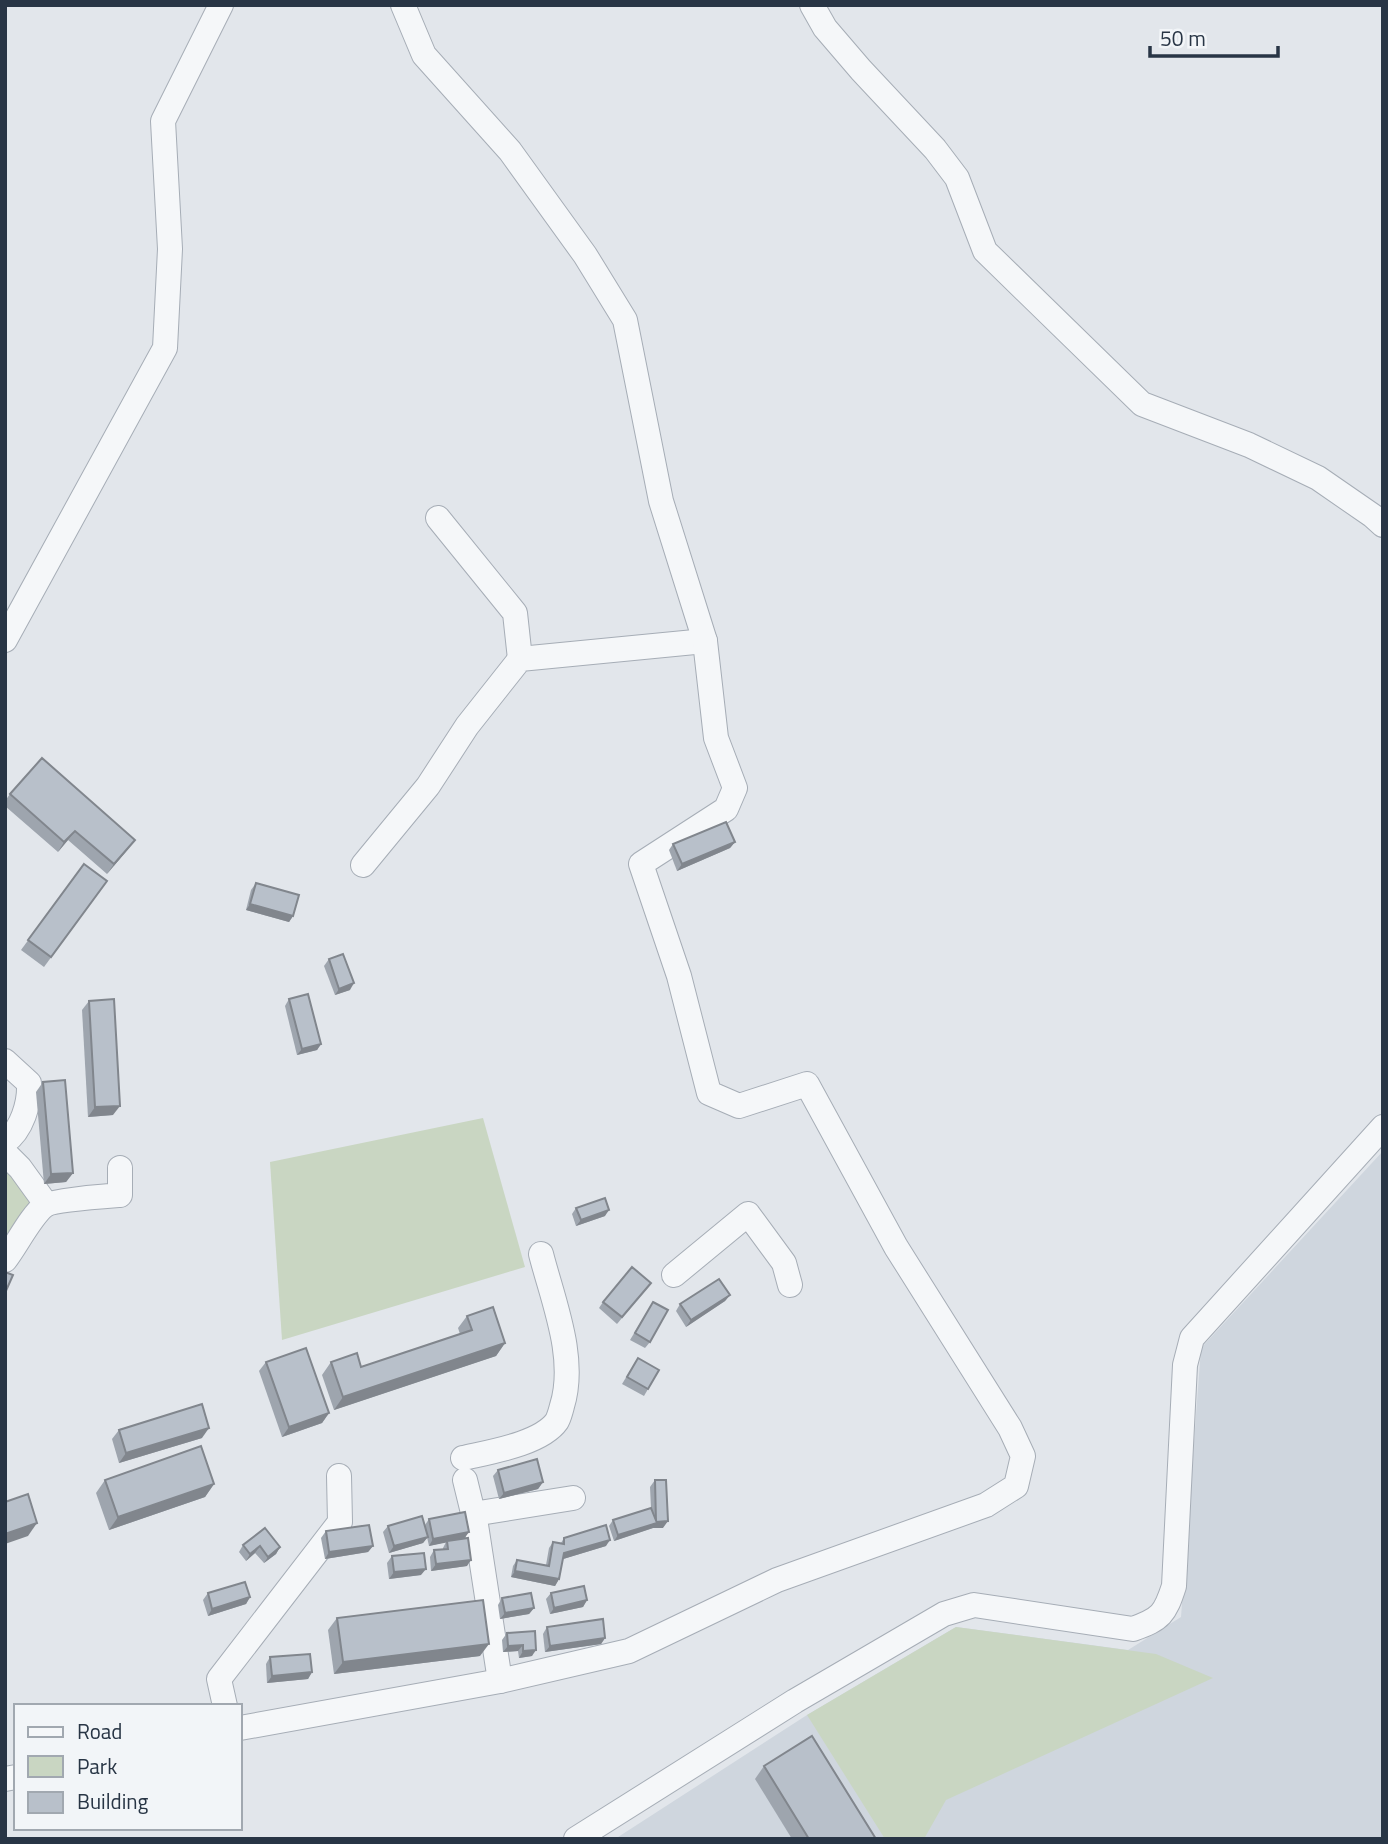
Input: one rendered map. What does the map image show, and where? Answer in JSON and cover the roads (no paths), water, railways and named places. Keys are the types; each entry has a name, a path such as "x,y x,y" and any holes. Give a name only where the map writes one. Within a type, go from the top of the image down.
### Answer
{"street":[{"path":"6,636 165,348 170,249 163,121 221,5"},
{"path":"242,1728 500,1681 629,1651 777,1580 986,1505 1016,1486 1023,1456 1010,1428 896,1247 807,1084 739,1106 709,1093 679,976 641,864 726,809 735,788 716,738 705,641 661,501 625,320 584,254 510,151 424,55 403,5"},
{"path":"811,5 825,28 860,70 935,149 957,178 985,251 1142,404 1249,444 1318,478 1383,525"},
{"path":"363,865 428,786 467,726 520,659 515,613 438,518"},
{"path":"520,659 705,641"},
{"path":"5,1061 29,1083 29,1092 21,1124 5,1142"},
{"path":"576,1839 795,1701 944,1614 974,1605 1133,1629 1153,1622 1166,1611 1174,1586 1185,1364 1192,1338 1383,1127"},
{"path":"5,1153 20,1167 46,1204"},
{"path":"5,1260 24,1235 32,1219 46,1204 120,1195 120,1168"},
{"path":"674,1275 748,1214 784,1263 790,1285"},
{"path":"500,1681 464,1469 497,1451 533,1439 557,1421 568,1383 568,1362 541,1254"},
{"path":"225,1704 219,1679 340,1522 338,1476"},
{"path":"473,1514 573,1498"}]}
